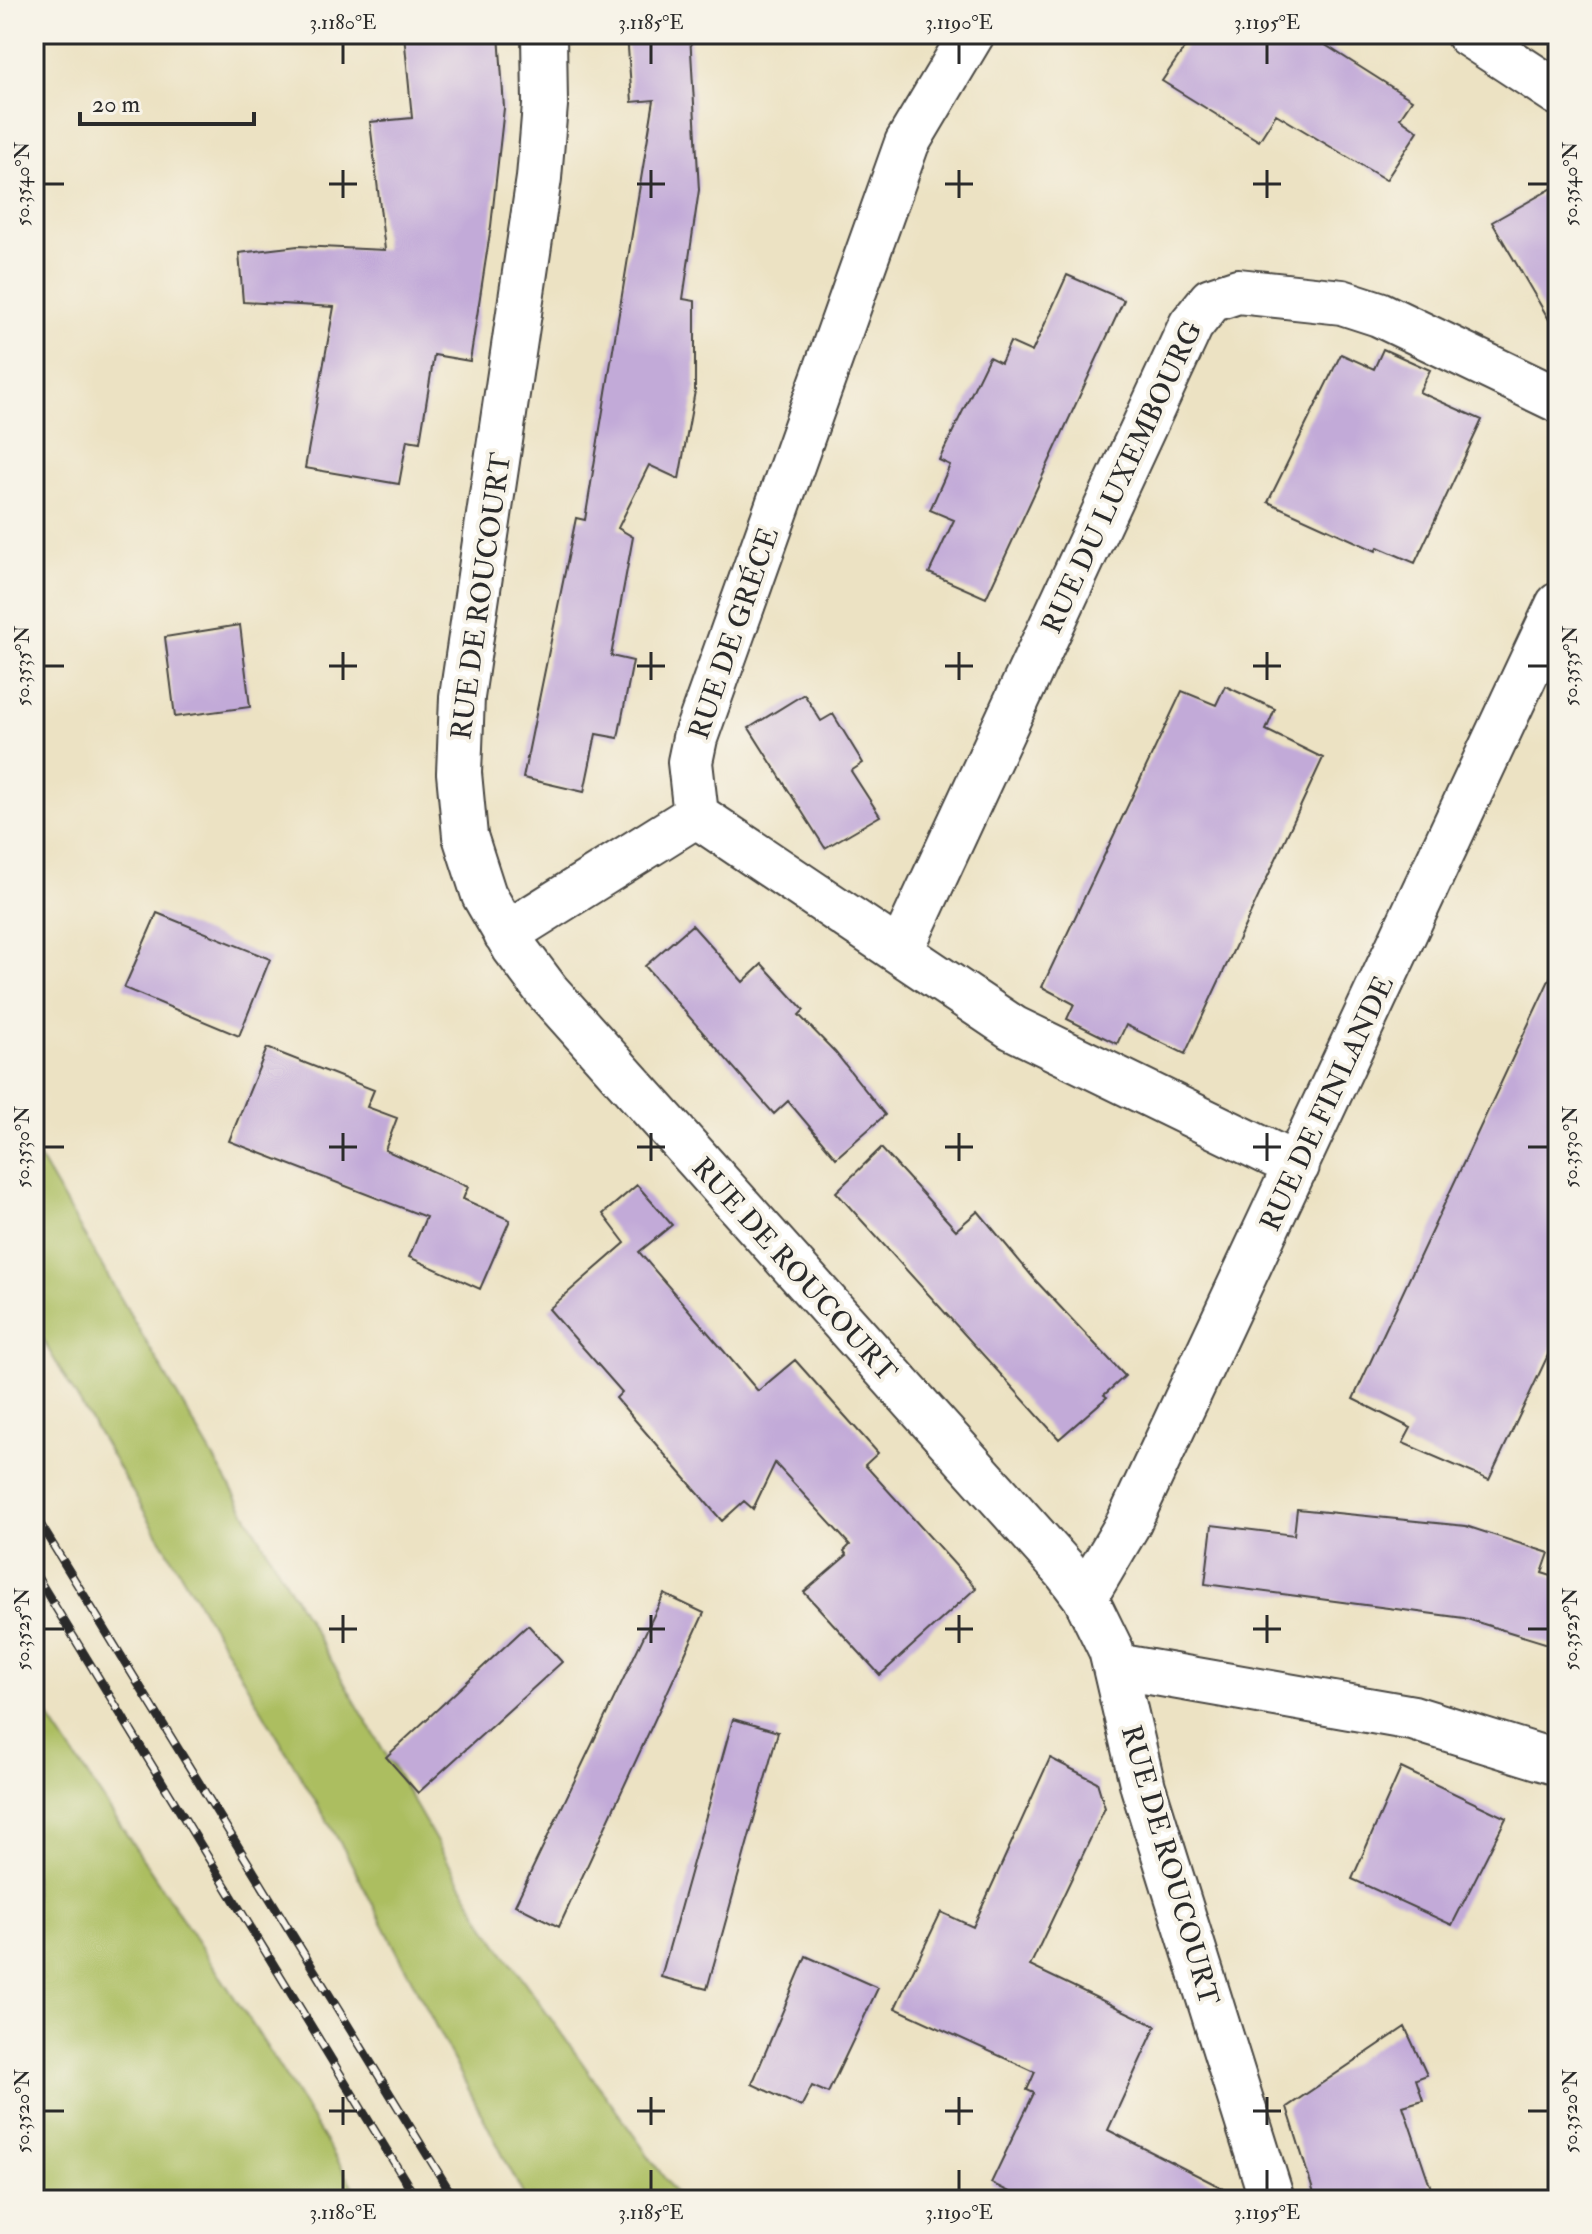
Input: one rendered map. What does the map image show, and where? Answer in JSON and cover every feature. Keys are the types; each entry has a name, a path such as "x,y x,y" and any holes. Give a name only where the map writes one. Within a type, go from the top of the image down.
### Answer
{"street":[{"name":"RUE DE ROUCOURT","path":"544,34 545,105 539,178 462,697 461,808 465,836 484,895 506,934 547,991 1065,1570 1085,1597 1116,1666 1143,1787 1272,2200"},
{"name":"RUE DE GRÉCE","path":"696,815 690,762 695,738 907,143 972,34"},
{"path":"1468,34 1558,93"},
{"name":"RUE DU LUXEMBOURG","path":"900,952 1191,325 1211,300 1238,291 1361,307 1558,400"},
{"name":"RUE DE FINLANDE","path":"1085,1597 1128,1524 1558,605"},
{"path":"506,934 696,815 1013,1028 1297,1166"},
{"path":"1116,1666 1413,1718 1558,1763"}],"green space":[{"path":"34,1149 489,1932 680,2200 526,2200 345,1851 34,1325"},
{"path":"34,1695 258,2033 362,2200 34,2200"}],"building":[{"path":"404,34 499,34 504,108 491,226 470,361 434,355 420,442 407,440 399,484 305,468 334,307 243,302 239,253 298,246 385,250 370,122 412,118"},
{"path":"627,34 690,34 699,190 683,299 695,301 695,391 679,479 649,465 618,528 633,537 611,656 633,661 618,738 596,734 584,792 523,778 576,518 585,520 654,100 632,102"},
{"path":"1194,34 1308,34 1412,100 1400,118 1418,131 1386,180 1276,114 1259,141 1162,81"},
{"path":"1558,185 1558,335 1492,222"},
{"path":"1067,275 1124,300 986,598 929,573 954,520 930,510 950,465 939,460 989,357 1001,363 1010,342 1032,352"},
{"path":"1383,349 1430,370 1419,392 1482,420 1415,563 1378,547 1376,551 1268,502 1341,354 1374,369"},
{"path":"240,625 250,707 175,717 165,637"},
{"path":"1225,686 1275,709 1266,730 1323,758 1185,1054 1126,1025 1117,1044 1067,1019 1074,1004 1042,987 1182,691 1216,705"},
{"path":"804,694 821,721 833,714 863,763 851,771 880,816 825,848 749,728"},
{"path":"157,913 270,959 239,1036 124,988"},
{"path":"692,925 743,982 762,964 804,1010 799,1015 835,1052 885,1115 836,1158 788,1101 774,1114 645,966"},
{"path":"1558,961 1558,1334 1489,1480 1403,1443 1411,1428 1353,1399"},
{"path":"267,1048 374,1090 367,1107 397,1118 385,1150 468,1187 463,1199 510,1220 480,1289 409,1257 426,1217 229,1141"},
{"path":"881,1148 956,1230 978,1211 1036,1281 1125,1376 1104,1395 1107,1397 1059,1439 836,1192"},
{"path":"637,1185 672,1225 639,1252 758,1391 795,1360 878,1453 865,1465 976,1588 880,1675 804,1592 847,1555 844,1551 850,1545 775,1463 753,1509 744,1501 722,1521 616,1398 622,1392 549,1309 625,1243 603,1214"},
{"path":"1297,1509 1466,1526 1549,1553 1542,1573 1558,1578 1558,1647 1464,1618 1205,1584 1212,1525 1294,1535"},
{"path":"664,1594 704,1613 559,1927 515,1905"},
{"path":"528,1625 562,1662 418,1793 386,1757"},
{"path":"733,1719 778,1732 707,1989 661,1977"},
{"path":"1050,1758 1097,1782 1105,1808 1030,1966 1156,2026 1108,2130 1246,2200 1026,2200 991,2183 1034,2093 1027,2090 1035,2072 895,2008 941,1912 973,1927"},
{"path":"1401,1768 1506,1818 1452,1925 1352,1879"},
{"path":"806,1956 878,1988 828,2093 812,2086 801,2107 752,2084"},
{"path":"1405,2027 1427,2075 1416,2079 1423,2100 1403,2106 1435,2200 1316,2200 1287,2107"}],"railway":[{"path":"34,1514 455,2200"},
{"path":"34,1572 417,2200"}]}
